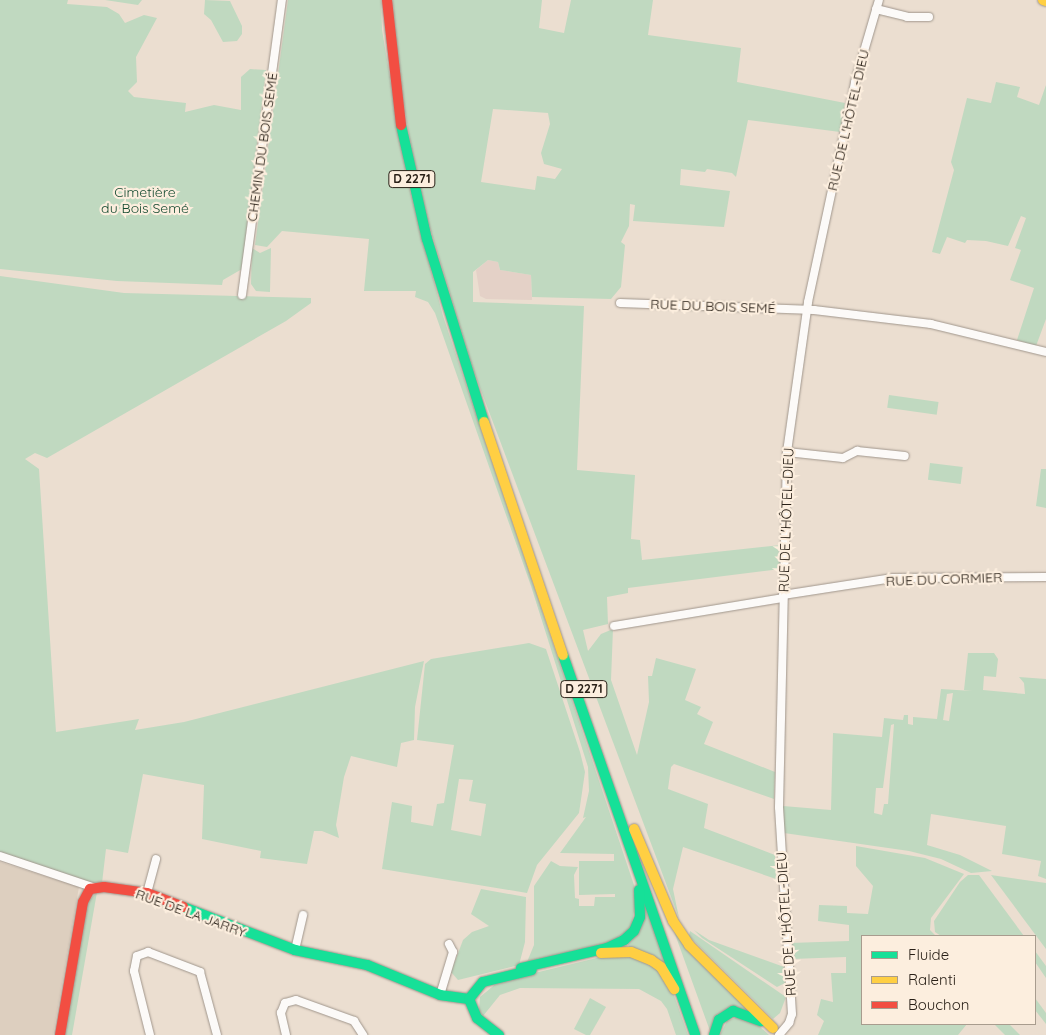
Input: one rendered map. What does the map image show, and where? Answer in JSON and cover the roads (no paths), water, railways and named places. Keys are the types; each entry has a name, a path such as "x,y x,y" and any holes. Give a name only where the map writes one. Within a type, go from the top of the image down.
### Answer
{"main road":[{"name":"D 2271","path":"387,3 408,159 427,239 458,344 695,1035"},
{"name":"D 2271","path":"458,344 634,829 705,1035"},
{"path":"634,829 673,920 689,944 777,1033"},
{"path":"499,1035 472,1012 469,991 480,979 607,948 624,940 634,931 640,917 641,899 629,843"},
{"path":"60,1035 84,902 86,894 95,888"},
{"name":"RUE DE LA JARRY","path":"95,888 147,893 295,950 367,966 440,996 469,998"},
{"path":"469,998 483,982 606,952 631,952 651,960 670,979 695,1035"},
{"path":"714,1035 719,1020 733,1012 751,1015 777,1033"}],"street":[{"name":"CHEMIN DU BOIS SEMÉ","path":"242,294 282,0"},
{"name":"RUE DE L'HÔTEL-DIEU","path":"777,1033 790,1023 792,1014 779,825 787,452 806,309 855,82 879,0"},
{"path":"876,9 907,17 929,17"},
{"name":"RUE DU BOIS SEMÉ","path":"620,303 806,309 931,324 1046,352"},
{"path":"787,452 844,458 857,450 905,456"},
{"name":"RUE DU CORMIER","path":"614,626 893,578 1046,577"},
{"name":"RUE DE LA JARRY","path":"0,856 95,888"},
{"path":"147,893 156,859"},
{"path":"295,950 303,916"},
{"path":"440,996 454,952 448,944"},
{"path":"150,1035 134,971 137,956 148,952 200,972 217,1035"},
{"path":"286,1035 281,1013 285,1003 296,1000 354,1021 362,1035"}],"park label":[{"name":"Cimetière du Bois Semé","path":"145,200"}]}
